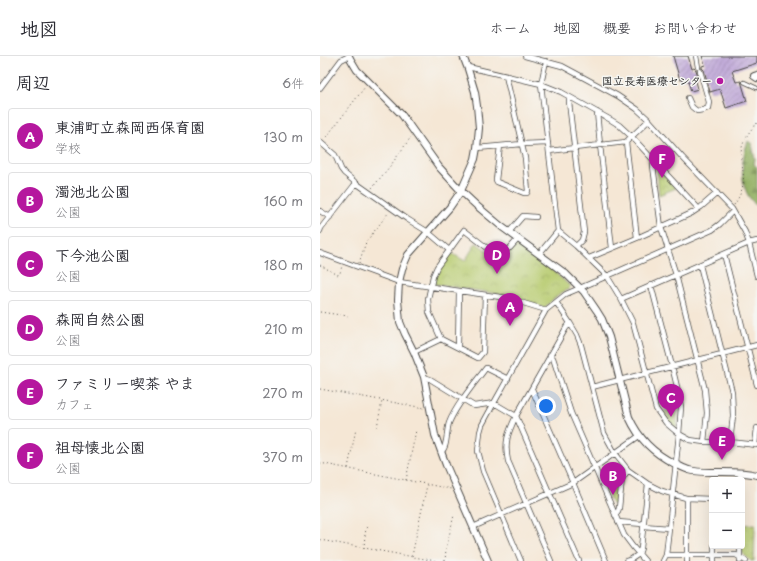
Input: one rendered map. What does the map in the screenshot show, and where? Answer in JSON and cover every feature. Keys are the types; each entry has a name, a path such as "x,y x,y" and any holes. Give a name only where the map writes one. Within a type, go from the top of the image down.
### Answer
{"street":[{"path":"320,88 341,60 349,56 357,70 402,115 439,167 461,191 489,217 566,274 580,288 602,319 609,337 629,417 639,436 649,447 659,455 689,470 704,472 740,472 757,475"},
{"path":"463,56 468,67 477,106 479,128 475,160 461,191 450,207 408,255 402,268 399,282 398,300 400,322 424,377 435,435 456,490 488,561"},
{"path":"525,56 562,66 618,96 649,120 682,158 733,210 745,232 757,276"},
{"path":"688,98 692,107 697,111 708,108 708,102 696,56"},
{"path":"546,61 541,84 558,231 607,276 621,299 633,323 656,409 666,423 679,434 690,440 756,445 757,428"},
{"path":"468,67 541,84 561,92 597,112 618,125 632,137 698,208"},
{"path":"500,146 497,182 527,193 525,158 506,76"},
{"path":"570,97 569,102 584,232 582,240 576,246"},
{"path":"597,112 612,248"},
{"path":"549,151 626,142 649,120"},
{"path":"626,142 637,238"},
{"path":"321,143 334,155 344,173 356,183 428,232 449,250"},
{"path":"477,148 548,143"},
{"path":"654,161 653,166 661,227 676,275 705,390 707,402 704,442"},
{"path":"320,231 356,183"},
{"path":"589,258 692,213 717,193"},
{"path":"320,210 330,217"},
{"path":"521,561 483,471 478,451 479,440 482,425 546,310 566,294 712,230 733,210"},
{"path":"509,232 523,216 536,217"},
{"path":"485,295 483,352 478,358 441,339 430,312 428,299 432,276 464,230 496,254 510,248 518,239"},
{"path":"539,254 558,231"},
{"path":"621,299 749,243 757,241"},
{"path":"320,253 399,282 507,298 546,310"},
{"path":"724,254 757,385"},
{"path":"700,265 732,392 733,416 730,442"},
{"path":"651,286 672,366 679,396 680,408 673,495 666,555 663,561"},
{"path":"458,347 459,291"},
{"path":"556,302 567,317 577,335 604,433 615,453 628,470 648,484 673,495 687,498 709,499"},
{"path":"551,561 510,468 506,454 506,439 516,416 550,355 570,323"},
{"path":"414,352 441,339"},
{"path":"592,387 757,345"},
{"path":"550,355 553,358 570,413 618,522 624,535 645,561"},
{"path":"441,452 446,446 449,423 463,399 486,368 508,379"},
{"path":"424,377 430,379 474,406 494,403 516,416 579,561"},
{"path":"532,389 606,561"},
{"path":"473,527 573,483 639,436"},
{"path":"615,515 618,511 622,479 628,470"},
{"path":"740,472 740,477"},
{"path":"626,561 639,554 648,484"},
{"path":"687,498 687,561"},
{"path":"618,522 669,528"},
{"path":"714,549 714,561"},
{"path":"666,555 736,555 740,559 746,561"}],"lane":[{"path":"744,82 757,88"}],"path":[{"path":"321,143 370,82"},
{"path":"733,210 743,187 744,174 740,155 748,134 757,123"},
{"path":"369,192 411,138"},
{"path":"358,266 366,242 392,208"},
{"path":"320,265 338,275 344,261"},
{"path":"320,312 348,316"},
{"path":"320,389 430,409"},
{"path":"377,427 382,400"},
{"path":"348,469 356,429"},
{"path":"406,480 416,430"},
{"path":"320,463 456,490"},
{"path":"412,557 427,485"},
{"path":"445,561 446,549 454,515"},
{"path":"364,548 367,525"},
{"path":"320,540 436,561"}],"green space":[{"path":"748,141 752,144 755,159 754,164 757,167 757,207 747,193 742,173 744,153"},
{"path":"657,168 676,188 659,195"},
{"path":"476,243 495,256 511,251 516,244 520,244 538,257 570,286 569,289 559,294 544,308 506,295 434,284 433,282 440,266 451,253 465,261"},
{"path":"678,409 677,427 674,427 668,423 661,412"},
{"path":"617,482 619,485 617,502 615,505 612,504 606,487"},
{"path":"755,524 754,561 751,561 742,553 742,549 745,549 745,525"}],"building":[{"path":"673,56 688,56 692,69 694,68 696,70 698,76 695,77 698,89 691,91 687,78 680,80"},
{"name":"国立長寿医療センター","path":"702,56 757,56 757,63 732,71 736,82 741,81 747,101 726,108 720,89 710,92 704,70 702,68 702,66 705,65"}],"place":[{"name":"国立長寿医療センター","path":"720,81"},
{"name":"祖母懐北公園","path":"662,178"},
{"name":"森岡自然公園","path":"497,274"},
{"name":"東浦町立森岡西保育園","path":"510,326"},
{"name":"下今池公園","path":"671,417"},
{"name":"ファミリー喫茶 やま","path":"722,460"},
{"name":"濁池北公園","path":"613,495"}]}
